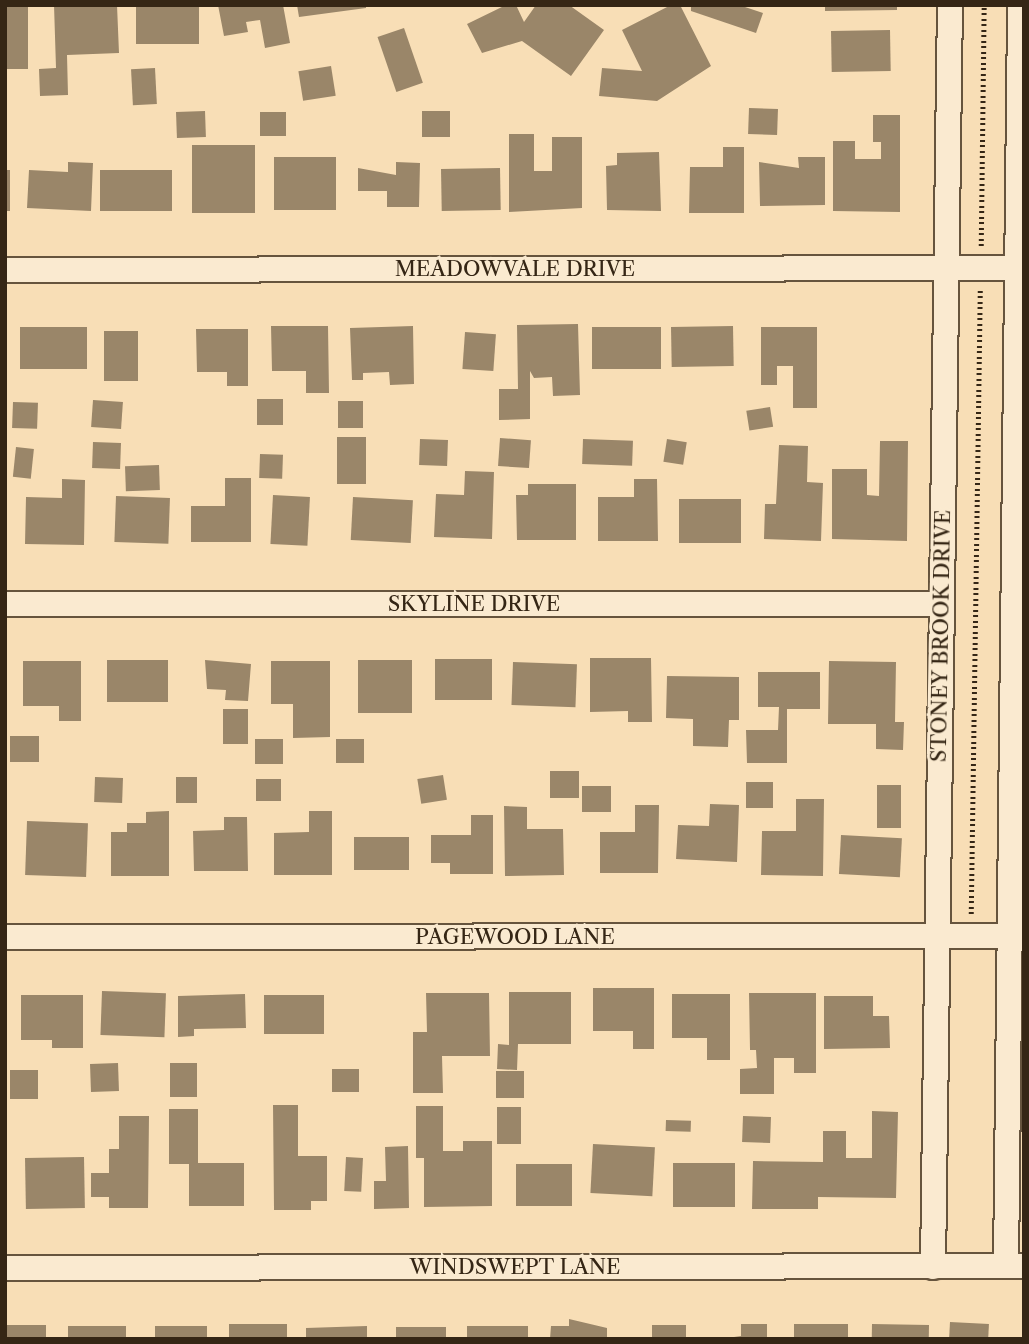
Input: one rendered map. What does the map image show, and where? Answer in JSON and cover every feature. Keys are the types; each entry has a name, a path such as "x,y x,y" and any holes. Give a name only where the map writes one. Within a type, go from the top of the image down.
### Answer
{"street":[{"name":"STONEY BROOK DRIVE","path":"933,1267 950,5"},
{"path":"1015,1266 1020,5"},
{"name":"MEADOWVALE DRIVE","path":"5,270 1021,268"},
{"name":"SKYLINE DRIVE","path":"5,604 942,604"},
{"name":"PAGEWOOD LANE","path":"5,937 1017,936"},
{"name":"WINDSWEPT LANE","path":"5,1268 1015,1266"}],"path":[{"path":"971,936 984,5"}],"building":[{"path":"5,5 28,5 28,69 5,69"},
{"path":"54,5 117,5 119,53 67,55 68,95 40,96 39,69 56,68"},
{"path":"136,5 199,5 199,44 136,44"},
{"path":"218,5 283,5 290,43 265,48 260,20 246,22 248,32 224,36"},
{"path":"297,5 366,5 366,8 299,17"},
{"path":"506,5 516,5 524,22 536,5 569,5 604,30 571,76 522,41 482,53 467,24"},
{"path":"671,5 680,5 711,66 657,101 599,96 602,68 642,71 622,30"},
{"path":"691,5 739,5 763,13 756,33 691,11"},
{"path":"825,5 897,5 897,10 825,11"},
{"path":"404,28 423,83 396,92 378,37"},
{"path":"890,30 891,71 832,72 831,31"},
{"path":"331,66 336,96 303,101 298,71"},
{"path":"155,68 157,104 133,105 131,69"},
{"path":"749,108 778,109 777,135 748,134"},
{"path":"205,111 206,137 177,138 176,112"},
{"path":"422,111 450,111 450,137 422,137"},
{"path":"260,112 286,112 286,136 260,136"},
{"path":"873,115 900,115 900,212 833,211 833,141 855,141 855,159 881,159 881,142 873,142"},
{"path":"509,134 534,134 534,171 552,171 552,137 582,137 582,208 509,212"},
{"path":"192,145 255,145 255,213 192,213"},
{"path":"723,147 744,147 744,213 689,213 690,167 723,167"},
{"path":"659,152 661,211 607,210 606,166 617,165 617,153"},
{"path":"274,157 336,157 336,210 274,210"},
{"path":"798,157 825,157 825,205 760,206 759,162 799,168"},
{"path":"68,162 93,163 91,211 27,208 29,170 68,172"},
{"path":"396,162 420,163 419,207 387,207 387,191 358,191 358,168 396,175"},
{"path":"500,168 501,210 442,211 441,169"},
{"path":"5,170 10,170 10,211 5,211"},
{"path":"100,170 172,170 172,211 100,211"},
{"path":"578,324 580,395 553,396 552,377 534,378 530,371 530,419 499,420 499,389 518,389 517,325"},
{"path":"271,326 328,326 329,393 306,393 306,371 272,371"},
{"path":"413,326 414,384 390,385 389,372 363,373 363,380 352,380 350,328"},
{"path":"733,326 734,366 672,367 671,327"},
{"path":"20,327 87,327 87,369 20,369"},
{"path":"592,327 661,327 661,369 592,369"},
{"path":"761,327 817,327 817,408 793,408 793,366 777,366 777,385 761,385"},
{"path":"196,329 248,329 248,386 227,386 227,372 197,372"},
{"path":"104,331 138,331 138,381 104,381"},
{"path":"465,332 496,334 493,371 462,369"},
{"path":"257,399 283,399 283,425 257,425"},
{"path":"93,400 123,402 121,429 91,427"},
{"path":"338,401 363,401 363,428 338,428"},
{"path":"13,402 38,403 37,429 12,428"},
{"path":"770,407 773,427 749,431 746,411"},
{"path":"337,437 366,437 366,484 337,484"},
{"path":"500,438 531,440 529,468 498,466"},
{"path":"420,439 448,440 447,466 419,465"},
{"path":"583,439 633,441 632,466 582,464"},
{"path":"667,439 687,442 683,465 663,462"},
{"path":"880,441 908,441 907,541 832,539 832,469 867,469 867,495 879,496"},
{"path":"93,442 121,443 120,469 92,468"},
{"path":"779,445 808,446 807,482 823,483 821,541 764,539 765,504 776,504"},
{"path":"16,447 34,449 31,479 13,477"},
{"path":"260,454 283,455 282,479 259,478"},
{"path":"159,465 160,490 126,491 125,466"},
{"path":"465,471 494,472 492,539 434,537 436,494 464,495"},
{"path":"225,478 251,478 251,542 191,542 191,506 225,506"},
{"path":"62,479 85,480 84,545 25,544 26,497 62,498"},
{"path":"634,479 657,479 658,541 598,541 598,497 634,497"},
{"path":"528,484 576,484 576,540 517,540 516,495 528,495"},
{"path":"273,495 310,497 307,546 270,544"},
{"path":"116,496 170,498 168,544 114,542"},
{"path":"353,497 413,500 411,543 351,540"},
{"path":"679,499 741,499 741,543 679,543"},
{"path":"590,658 651,658 652,722 628,722 628,711 590,712"},
{"path":"435,659 492,659 492,700 435,700"},
{"path":"107,660 168,660 168,702 107,702"},
{"path":"205,660 251,664 248,701 225,700 226,690 207,689"},
{"path":"358,660 412,660 412,713 358,713"},
{"path":"23,661 81,661 81,721 59,721 59,706 23,706"},
{"path":"271,661 330,661 330,737 293,738 293,704 271,704"},
{"path":"829,661 896,662 895,722 904,722 903,750 876,749 876,724 828,724"},
{"path":"513,662 577,664 575,707 511,705"},
{"path":"758,672 820,672 820,709 787,709 787,763 747,763 746,730 778,730 779,707 758,707"},
{"path":"667,676 739,677 739,720 729,720 728,747 693,746 693,719 666,718"},
{"path":"223,709 248,709 248,744 223,744"},
{"path":"10,736 39,736 39,762 10,762"},
{"path":"255,739 283,739 283,764 255,764"},
{"path":"336,739 364,739 364,763 336,763"},
{"path":"550,771 579,771 579,798 550,798"},
{"path":"443,775 447,800 421,804 417,779"},
{"path":"95,777 123,778 122,803 94,802"},
{"path":"176,777 197,777 197,803 176,803"},
{"path":"256,779 281,779 281,801 256,801"},
{"path":"746,782 773,782 773,808 746,808"},
{"path":"877,785 901,785 901,828 877,828"},
{"path":"582,786 611,786 611,812 582,812"},
{"path":"796,799 824,799 823,876 761,875 762,831 796,831"},
{"path":"710,804 739,805 737,862 676,859 678,825 709,826"},
{"path":"635,805 659,805 658,873 600,873 600,832 635,832"},
{"path":"504,806 527,807 527,829 563,829 564,875 505,876"},
{"path":"169,811 169,876 111,876 111,832 127,832 127,823 146,823 146,812"},
{"path":"309,811 332,811 332,875 274,875 274,833 309,832"},
{"path":"471,815 493,815 493,874 450,874 450,863 431,863 431,835 471,835"},
{"path":"224,817 247,817 248,871 194,871 193,831 224,830"},
{"path":"27,821 88,823 86,877 25,875"},
{"path":"841,835 902,838 900,877 839,874"},
{"path":"354,837 409,837 409,870 354,870"},
{"path":"593,988 654,988 654,1049 633,1049 633,1031 593,1031"},
{"path":"102,991 166,993 164,1037 100,1035"},
{"path":"509,992 571,992 571,1044 518,1044 517,1070 497,1069 498,1044 509,1045"},
{"path":"426,993 489,993 490,1056 442,1056 443,1093 413,1093 413,1032 427,1032"},
{"path":"749,993 816,993 816,1073 794,1073 794,1058 774,1058 774,1094 740,1094 740,1069 757,1068 756,1050 750,1050"},
{"path":"245,994 246,1028 194,1029 194,1036 178,1037 178,996"},
{"path":"672,994 730,994 730,1060 707,1060 707,1038 672,1038"},
{"path":"21,995 83,995 83,1048 52,1048 52,1040 21,1040"},
{"path":"264,995 324,995 324,1034 264,1034"},
{"path":"824,996 873,996 873,1016 889,1016 890,1048 824,1049"},
{"path":"118,1063 119,1091 91,1092 90,1064"},
{"path":"170,1063 197,1063 197,1097 170,1097"},
{"path":"332,1069 359,1069 359,1092 332,1092"},
{"path":"10,1070 38,1070 38,1099 10,1099"},
{"path":"496,1071 524,1071 524,1098 496,1098"},
{"path":"273,1105 298,1105 298,1156 327,1156 327,1201 311,1201 311,1210 274,1210"},
{"path":"416,1106 443,1106 443,1151 463,1151 463,1141 492,1141 492,1206 424,1207 424,1158 416,1158"},
{"path":"497,1107 521,1107 521,1144 497,1144"},
{"path":"169,1109 198,1109 198,1163 244,1163 244,1206 189,1206 189,1164 169,1164"},
{"path":"872,1111 898,1112 896,1198 818,1197 818,1209 752,1209 753,1161 823,1162 823,1131 846,1131 846,1158 872,1158"},
{"path":"119,1116 149,1116 148,1208 109,1208 109,1197 91,1197 91,1173 109,1173 109,1149 119,1149"},
{"path":"743,1116 771,1117 770,1143 742,1142"},
{"path":"666,1120 691,1121 691,1132 666,1131"},
{"path":"593,1144 655,1147 652,1196 590,1193"},
{"path":"408,1146 409,1208 374,1209 374,1181 386,1181 385,1147"},
{"path":"84,1157 85,1208 26,1209 25,1158"},
{"path":"346,1157 363,1158 361,1192 344,1191"},
{"path":"673,1163 735,1163 735,1207 673,1207"},
{"path":"516,1164 572,1164 572,1206 516,1206"},
{"path":"569,1319 607,1328 607,1339 550,1339 551,1326 569,1326"},
{"path":"950,1322 989,1324 988,1339 949,1339"},
{"path":"229,1324 287,1324 287,1339 229,1339"},
{"path":"741,1324 767,1324 767,1339 720,1339 741,1336"},
{"path":"794,1324 848,1324 848,1339 794,1339"},
{"path":"872,1324 929,1325 929,1339 872,1339"},
{"path":"5,1325 46,1325 46,1339 5,1339"},
{"path":"652,1325 686,1325 686,1339 652,1339"},
{"path":"68,1326 126,1326 126,1339 68,1339"},
{"path":"155,1326 207,1326 207,1339 155,1339"},
{"path":"367,1326 367,1339 306,1339 306,1328"},
{"path":"467,1326 528,1326 528,1339 467,1339"},
{"path":"396,1327 446,1327 446,1339 396,1339"}]}
